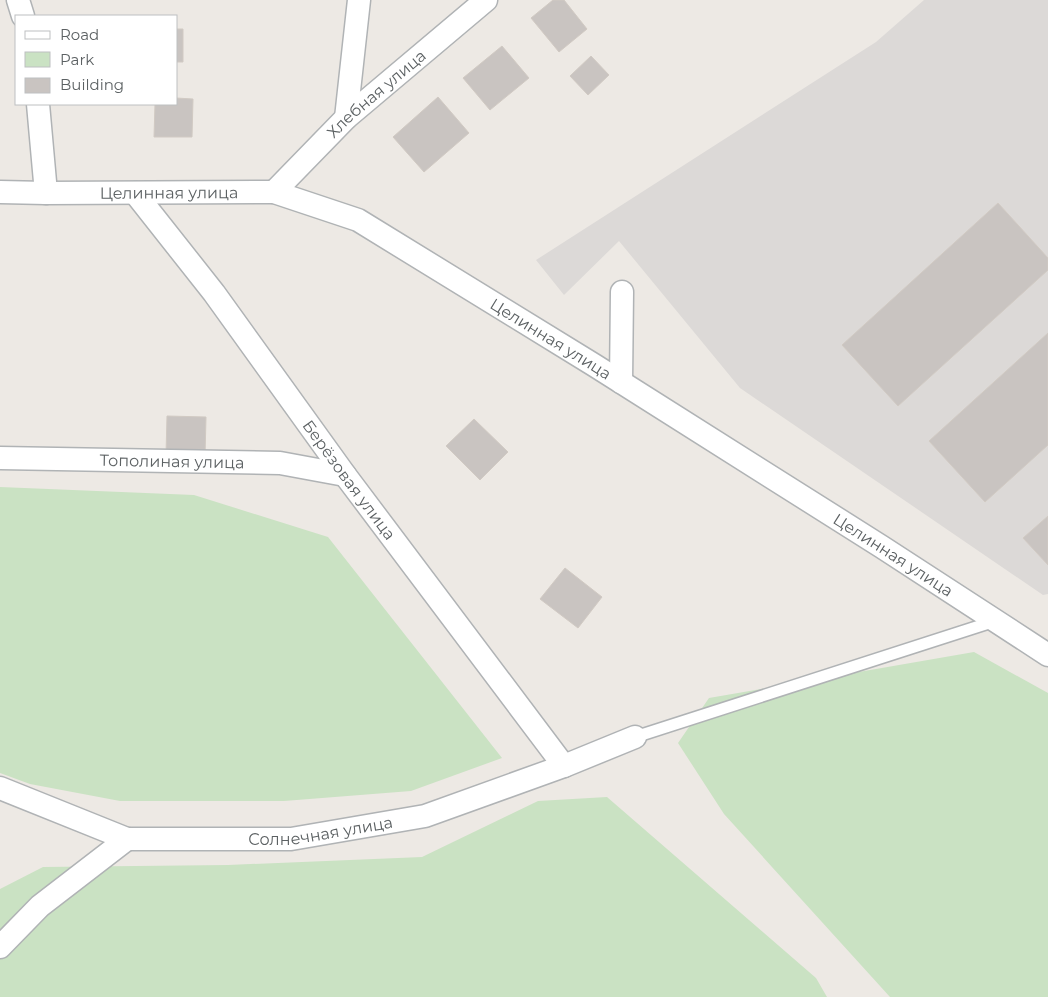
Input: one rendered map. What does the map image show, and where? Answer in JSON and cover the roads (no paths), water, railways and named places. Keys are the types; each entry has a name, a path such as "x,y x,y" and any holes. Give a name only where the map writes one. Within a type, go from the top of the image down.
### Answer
{"street":[{"path":"18,0 23,15"},
{"path":"346,118 359,0"},
{"name":"Хлебная улица","path":"274,192 346,118 486,0"},
{"path":"38,105 46,193"},
{"name":"Целинная улица","path":"0,192 274,192 358,220 621,382 882,547 1048,655"},
{"name":"Берёзовая улица","path":"136,193 214,293 345,475 564,766"},
{"path":"621,382 622,292"},
{"name":"Тополиная улица","path":"0,458 280,463 345,475"},
{"name":"Солнечная улица","path":"0,788 127,839 291,839 424,816 564,766 635,737"},
{"path":"0,948 40,906 127,839"}],"lane":[{"path":"635,737 995,621"}]}
